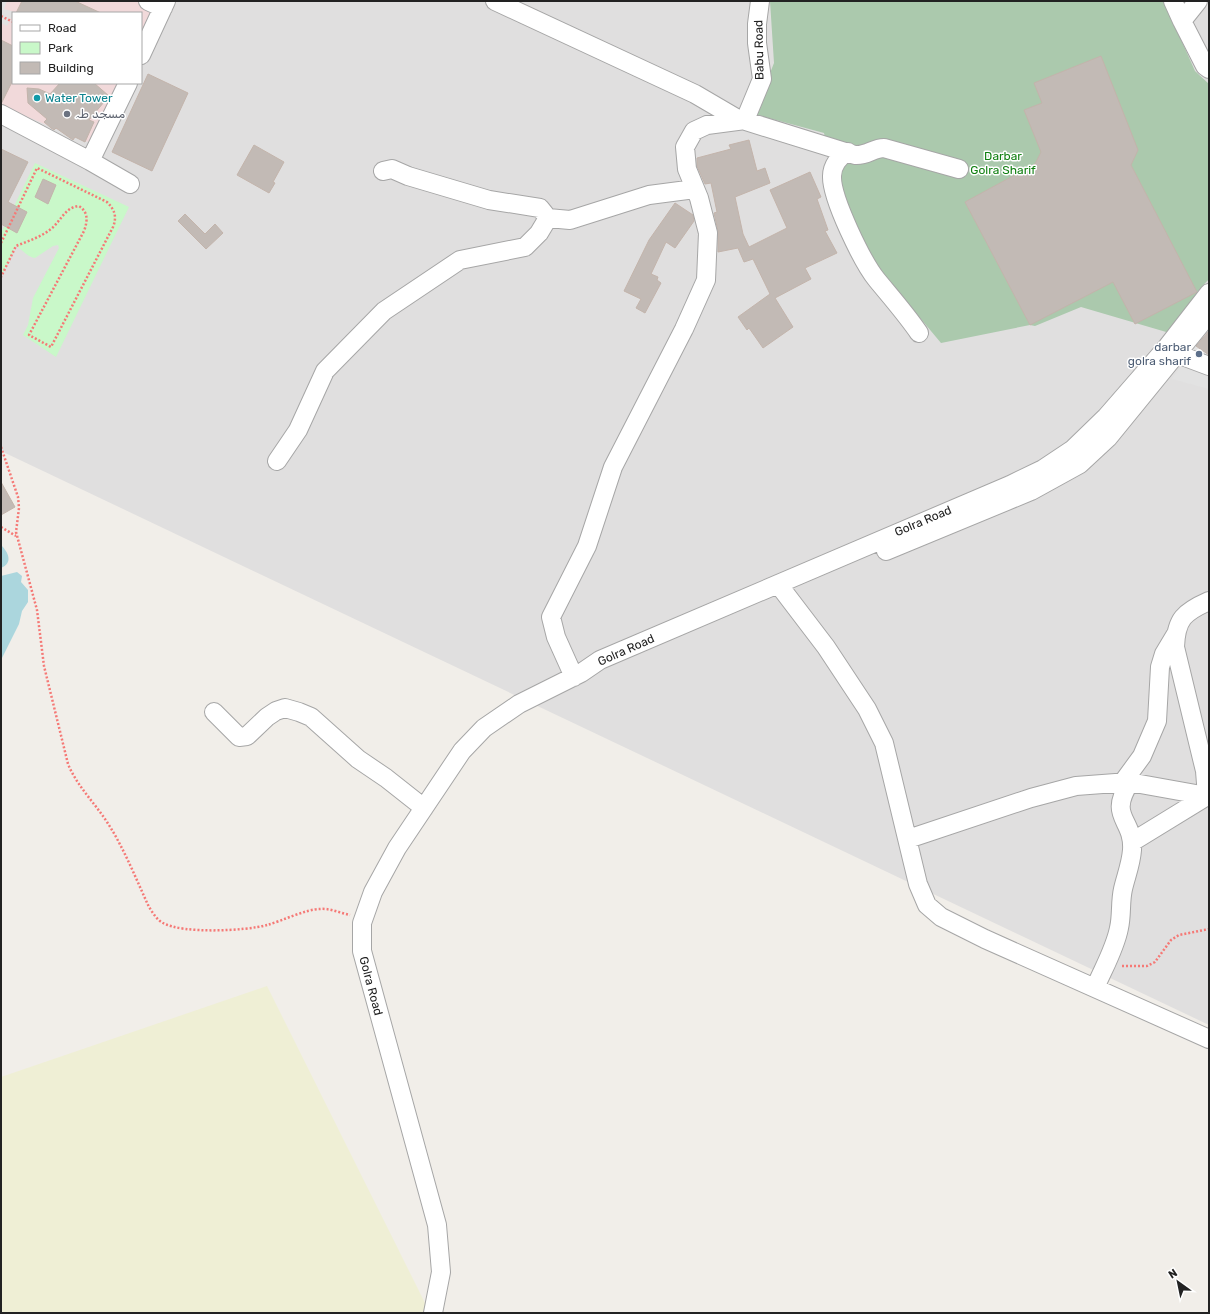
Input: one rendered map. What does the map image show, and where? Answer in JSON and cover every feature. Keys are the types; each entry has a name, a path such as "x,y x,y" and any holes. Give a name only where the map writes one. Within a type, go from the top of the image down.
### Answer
{"street":[{"path":"495,1 695,94 736,118 746,120 782,134 862,156 878,148 884,148 959,169"},
{"name":"Babu Road","path":"746,120 762,79 757,43 757,24 760,1"},
{"path":"1173,1 1205,66 1209,69"},
{"path":"1182,20 1198,1"},
{"path":"142,52 159,3"},
{"path":"90,161 128,84"},
{"path":"1,114 130,184"},
{"path":"578,675 556,637 552,617 587,546 613,467 684,329 706,280 708,233 695,189 687,170 685,147 694,131 707,125 746,120"},
{"path":"848,152 838,159 832,176 834,190 867,264 877,280 919,333"},
{"path":"383,171 392,169 408,176 489,200 540,208 548,218 570,220 649,196 695,189"},
{"path":"277,461 298,430 325,371 384,311 460,260 525,247 539,233 548,218"},
{"name":"Golra Road","path":"433,1313 441,1272 436,1225 362,951 364,919 373,892 397,848 462,751 484,728 519,704 578,675 598,673 1043,469 1073,449 1106,417 1167,347 1209,293"},
{"name":"Golra Road","path":"781,589 1031,491 1080,464 1108,438 1209,314"},
{"path":"1177,354 1209,366"},
{"path":"781,589 830,653 867,709 884,743 918,884 928,905 941,917 1095,988 1209,1038"},
{"path":"1207,796 1207,781 1175,647 1176,634 1180,620 1189,610 1209,601"},
{"path":"1095,988 1119,931 1121,918 1120,904 1131,860 1132,842 1120,810 1122,794 1126,782 1142,756 1157,720 1160,667 1164,654 1176,634"},
{"path":"214,712 239,738 247,736 267,717 276,711 285,708 311,717 358,759 386,778 424,808"},
{"path":"908,839 1076,786 1126,782 1207,796"},
{"path":"1132,842 1207,796"}],"path":[{"path":"1,16 12,22"},
{"path":"1,242 37,168 108,202 115,213 113,227 51,347 29,334 88,222 83,208 79,206 69,208 51,229 16,246 1,277"},
{"path":"1,447 18,498 19,508 17,536 37,610 44,666 68,764 73,777 107,822 149,907 155,916 162,923 173,927 190,929 255,928 319,909 330,910 364,919"},
{"path":"1,527 17,536"},
{"path":"1106,962 1128,967 1147,966 1155,962 1171,940 1179,935 1209,929"}],"shaded area":[{"path":"1,1 1209,1 1209,1025 1,451"},
{"path":"1,1 143,1 156,6 142,34 142,12 12,12 12,84 118,84 93,144 1,106"},
{"path":"1,1 7,1 4,9 14,12 12,12 12,16 7,26 1,23"},
{"name":"darbar golra sharif","path":"1208,328 1209,389 1172,379"}],"green space":[{"name":"Darbar Golra Sharif","path":"770,1 1164,1 1195,71 1209,84 1209,279 1197,292 1173,334 1081,307 1035,326 1030,325 941,343 860,246 831,168 824,133 754,114 774,63"},
{"path":"35,163 129,207 56,357 23,335 28,325 33,298 59,248 58,245 53,246 35,258 27,255 16,246 1,277 1,233"},
{"path":"267,986 430,1313 1,1313 1,1077"}],"water":[{"path":"1,545 8,554 8,561 5,566 1,568"},
{"path":"17,572 22,576 21,582 28,590 28,602 22,611 19,624 1,660 1,576"}],"building":[{"path":"22,1 75,1 99,12 16,12"},
{"path":"1,40 12,46 12,82 1,104"},
{"path":"1101,56 1138,150 1131,165 1197,292 1135,324 1113,282 1030,325 965,202 1035,164 1041,152 1024,110 1042,103 1034,83"},
{"path":"148,74 188,93 152,171 112,152"},
{"name":"مسجد طہ","path":"59,84 95,84 109,96 89,120 94,122 85,142 75,137 73,140 56,128 54,130 44,122 47,119 28,103 27,88 39,89 50,94"},
{"path":"749,140 757,171 765,168 770,183 735,197 743,234 749,247 787,228 770,190 810,172 821,197 817,199 828,230 825,231 837,253 805,268 811,279 775,298 793,327 763,348 749,328 747,330 738,317 770,294 753,259 744,262 738,248 718,252 718,231 714,213 717,212 711,183 705,184 697,166 697,158 731,149 729,145"},
{"path":"254,145 284,162 269,193 237,175"},
{"path":"1,149 28,162 8,202 27,212 17,233 1,224"},
{"path":"43,179 56,185 48,204 35,197"},
{"path":"675,203 693,215 694,221 675,248 666,242 651,274 658,277 657,280 661,283 645,313 636,308 641,299 624,291 649,240"},
{"path":"185,214 205,234 215,224 223,233 206,249 178,221"},
{"path":"1209,331 1209,355 1196,346"},
{"path":"1,482 15,507 1,515"}],"place":[{"name":"Water Tower","path":"37,98"},
{"name":"مسجد طہ","path":"67,114"},
{"name":"darbar golra sharif","path":"1199,354"}]}
